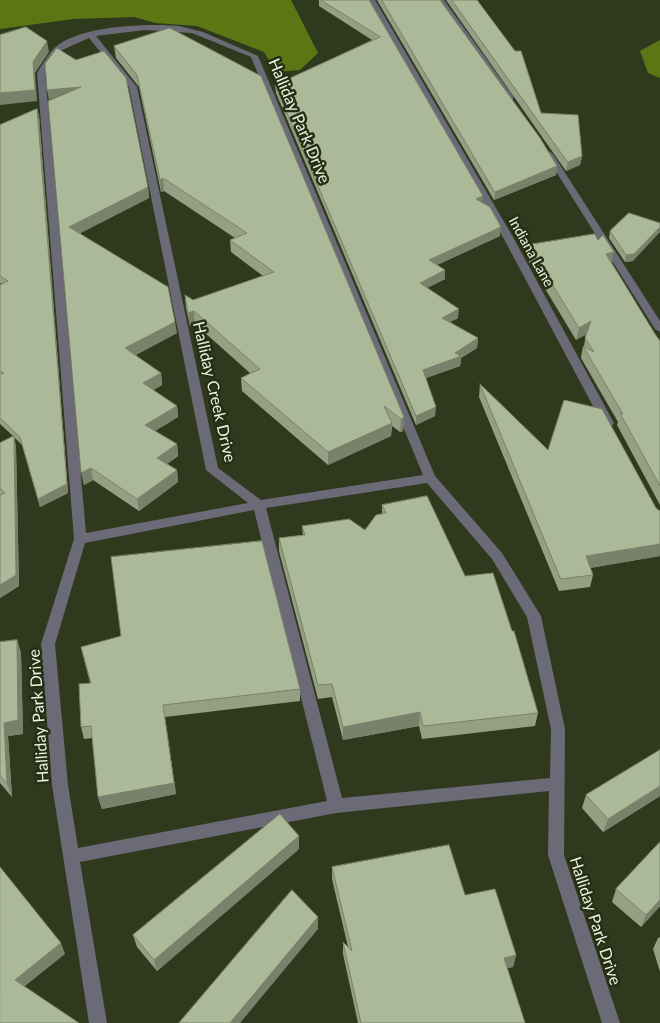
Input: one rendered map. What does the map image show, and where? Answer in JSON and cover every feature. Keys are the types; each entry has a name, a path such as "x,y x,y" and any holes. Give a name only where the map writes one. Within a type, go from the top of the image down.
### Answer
{"street":[{"name":"Indiana Lane","path":"371,0 509,239 613,432"},
{"path":"440,0 516,106"},
{"name":"Halliday Park Drive","path":"98,1023 73,856 60,785 48,644 80,539 41,73 60,47 91,35 116,30 154,28 192,31 254,56 430,478 497,556 534,616 558,729 556,855 611,1023"},
{"name":"Halliday Creek Drive","path":"91,35 133,87 212,470 259,505"},
{"path":"544,146 660,329"},
{"path":"80,539 259,505 430,478"},
{"path":"259,505 336,806"},
{"path":"73,856 336,806 556,784"}],"green space":[{"path":"0,0 291,0 318,53 300,70 276,72 264,52 197,26 156,23 134,17 73,19 0,29"},
{"path":"660,40 660,78 648,73 640,51"}],"building":[{"path":"321,0 369,0 483,196 476,199 490,207 501,227 429,260 445,270 420,283 459,309 442,318 478,338 455,353 461,356 423,370 436,407 416,416 275,85 380,37"},
{"path":"382,0 440,0 540,138 557,166 495,192"},
{"path":"452,0 477,0 515,51 521,51 541,113 578,115 582,156 568,162"},
{"path":"26,27 47,41 33,62 35,90 0,93 0,35"},
{"path":"170,28 261,76 404,417 401,419 384,406 392,423 328,452 241,378 260,369 194,311 188,313 185,295 193,300 274,272 230,240 247,233 163,178 160,180 137,75 114,46"},
{"path":"57,48 76,60 104,51 126,78 148,187 69,227 168,287 175,322 125,348 161,373 143,383 177,406 145,425 177,444 157,458 177,470 137,499 91,468 81,473 48,101 81,87 47,90 45,64"},
{"path":"37,109 67,484 38,499 20,437 0,418 0,374 4,373 0,371 0,285 8,281 0,276 0,125"},
{"path":"629,213 660,223 660,227 634,254 626,255 610,231"},
{"path":"595,234 598,240 603,235 614,252 606,254 660,341 660,486 620,413 623,414 583,346 594,352 585,338 591,321 579,328 528,245"},
{"path":"480,384 548,450 564,400 602,409 656,508 660,511 660,544 586,556 593,575 561,579"},
{"path":"14,436 16,575 0,585 0,495 5,493 0,488 0,443"},
{"path":"427,496 465,576 493,573 512,631 514,631 538,713 423,726 420,712 343,727 332,684 318,685 279,538 305,535 302,526 349,519 365,530 376,515 386,513 382,505"},
{"path":"262,541 300,689 163,705 174,783 98,797 91,726 81,727 79,684 91,683 81,647 121,636 111,557"},
{"path":"17,640 18,720 4,723 7,784 0,775 0,642"},
{"path":"660,750 660,786 608,819 586,795"},
{"path":"280,814 299,836 154,960 133,935"},
{"path":"660,842 660,900 646,915 616,889"},
{"path":"449,845 465,895 495,889 516,955 504,958 525,1023 361,1023 343,942 352,951 332,867"},
{"path":"0,867 61,943 15,980 79,1023 0,1023"},
{"path":"292,890 318,917 230,1023 179,1023"}]}
